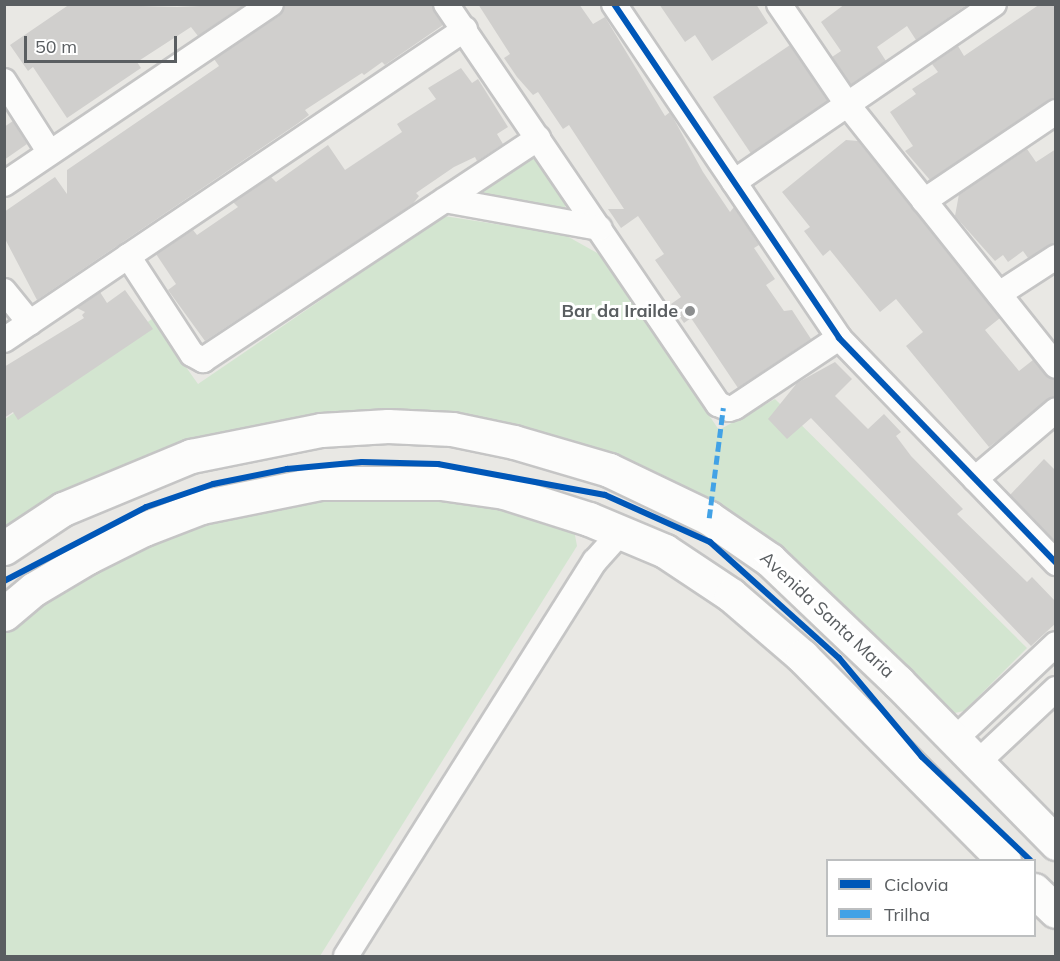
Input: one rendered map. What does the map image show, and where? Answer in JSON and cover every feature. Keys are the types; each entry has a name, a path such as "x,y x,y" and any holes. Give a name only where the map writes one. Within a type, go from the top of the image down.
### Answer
{"main road":[{"name":"Avenida Santa Maria","path":"4,548 63,509 191,456 321,430 388,426 452,429 514,442 609,470 709,518 785,572 975,765 1056,843"},
{"path":"4,614 34,589 144,529 201,507 320,483 441,483 504,492 589,519 665,551 731,595 802,656 1002,859"},
{"path":"665,551 703,547 710,542 709,518"},
{"path":"731,595 741,573 748,568 785,572"},
{"path":"1036,891 1056,911"}],"street":[{"path":"4,184 271,4"},
{"path":"446,4 723,408 735,407 840,338"},
{"path":"614,4 840,338 1056,563"},
{"path":"779,4 847,104 1056,366"},
{"path":"734,182 994,4"},
{"path":"4,340 465,29"},
{"path":"4,81 50,153"},
{"path":"924,201 1056,112"},
{"path":"128,256 192,354 203,360 538,138"},
{"path":"445,200 599,228"},
{"path":"999,294 1056,257"},
{"path":"4,291 30,323"},
{"path":"975,479 1056,410"},
{"path":"346,957 595,561 620,534"},
{"path":"953,741 1056,644"},
{"path":"975,765 1056,689"}],"green space":[{"path":"526,157 537,160 567,203 564,209 481,193 479,188"},
{"path":"444,216 565,235 599,254 719,430 775,399 1027,648 964,711 950,714 727,516 359,412 278,420 203,439 5,532 5,419 152,319 198,384"},
{"path":"322,492 502,500 574,530 577,546 320,956 5,956 5,632 19,616 147,538"}],"building":[{"path":"70,4 177,7 245,4 198,36 191,27 137,62 141,68 67,118 33,67 28,71 10,45"},
{"path":"285,4 432,4 443,25 385,65 382,62 364,75 362,73 305,110 309,115 297,124 37,300 4,237 4,212 55,177 67,194 67,170 219,66 214,59 279,16"},
{"path":"478,4 579,4 593,24 605,17 665,116 670,112 703,172 730,212 734,207 759,245 754,248 775,279 766,285 784,311 792,310 811,339 738,388 691,318 684,323 671,304 681,297 655,260 664,254 638,216 621,228 608,209 624,209 569,125 563,129 538,92 533,95 517,77 504,58 510,54"},
{"path":"659,4 756,4 768,23 712,61 695,35 685,42"},
{"path":"845,4 968,4 916,40 907,26 877,47 886,61 851,85 832,57 841,51 821,22"},
{"path":"1040,4 1056,4 1056,98 930,180 905,151 913,146 890,112 916,94 912,89 938,72 932,64 958,46 964,56"},
{"path":"790,45 828,101 751,153 713,97"},
{"path":"461,68 472,83 478,79 508,127 497,134 503,144 477,161 475,157 454,167 416,193 419,196 412,205 205,341 168,290 176,284 156,254 193,230 197,235 238,207 233,202 271,177 276,182 328,145 345,170 402,132 397,124 436,99 428,88"},
{"path":"13,121 27,144 4,160 4,127"},
{"path":"846,140 858,141 1000,318 985,330 1019,371 1033,360 1056,382 1056,396 989,447 906,346 923,332 896,299 880,312 830,250 823,256 804,231 810,227 782,192"},
{"path":"1027,149 1036,162 1056,149 1056,243 1028,258 1023,251 1008,262 1003,255 995,261 955,216 959,194"},
{"path":"125,290 153,329 18,420 13,412 4,418 4,367 84,318 82,315 85,312 77,308 100,292 107,303"},
{"path":"835,362 852,379 835,396 868,429 884,414 901,432 896,436 911,456 963,509 957,514 1027,582 1032,577 1056,602 1056,623 1031,646 811,418 787,439 768,419 797,383"},
{"path":"1044,459 1056,471 1056,542 1010,495"}],"marked path":[{"path":"709,518 723,408"}],"cycle path":[{"path":"614,4 839,338 1056,563"},
{"path":"4,581 146,507 213,484 287,469 362,462 438,464 605,495 710,542 839,658 922,757 1029,859"}],"place":[{"name":"Bar da Irailde","path":"690,311"}]}
